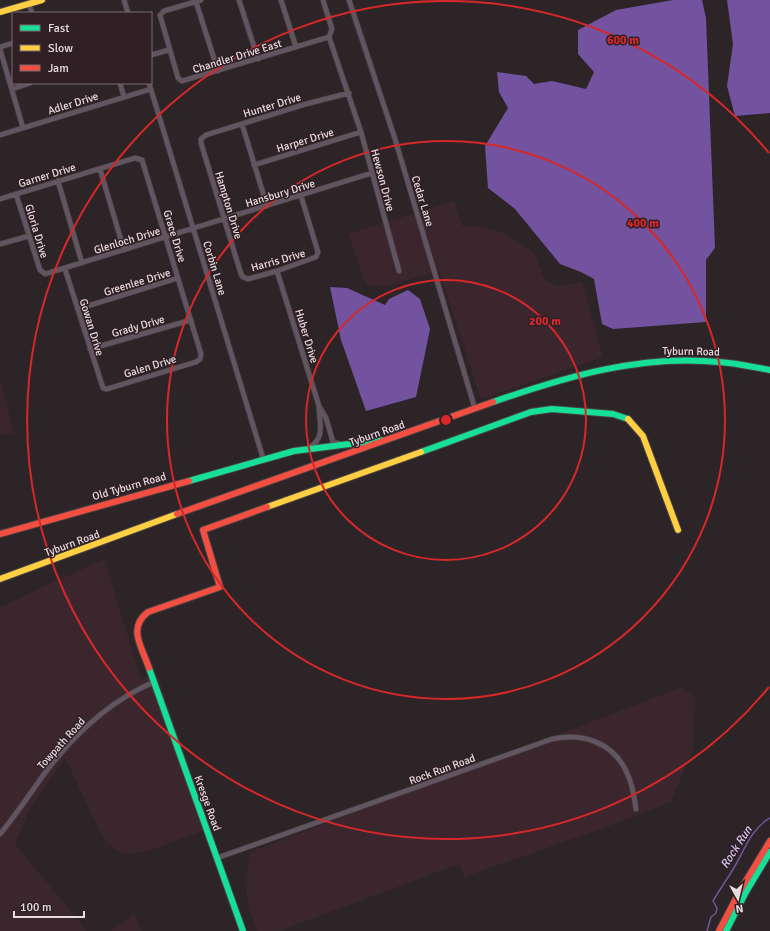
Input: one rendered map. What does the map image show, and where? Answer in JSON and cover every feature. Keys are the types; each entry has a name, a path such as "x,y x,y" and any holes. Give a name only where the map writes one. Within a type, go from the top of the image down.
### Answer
{"main road":[{"path":"0,12 42,0"},
{"name":"Tyburn Road","path":"0,579 250,488 391,440 575,374 636,363 695,359 770,370"},
{"name":"Kresge Road","path":"242,931 136,631 139,619 150,611 220,588 204,530 531,412 548,409 613,414 630,420 640,431 646,442 678,530"},
{"name":"Old Tyburn Road","path":"0,534 263,458 308,448 391,440"},
{"path":"0,584 20,572"},
{"path":"719,931 747,879 770,841"},
{"path":"726,931 749,887 770,852"}],"street":[{"path":"124,0 128,12"},
{"path":"239,0 258,59"},
{"path":"281,0 296,47"},
{"name":"Hewson Drive","path":"323,0 332,29 329,37 361,132 399,271"},
{"name":"Cedar Lane","path":"349,0 395,139 475,409"},
{"path":"152,55 169,50 160,17 161,14 199,1 218,71"},
{"path":"29,4 32,12"},
{"name":"Chandler Drive East","path":"169,50 181,80 184,81 329,37"},
{"path":"12,43 0,48 23,128"},
{"path":"12,89 27,84"},
{"path":"120,84 124,97"},
{"name":"Corbin Lane","path":"149,84 263,458"},
{"name":"Adler Drive","path":"0,135 151,89"},
{"name":"Hunter Drive","path":"202,138 306,104 349,93"},
{"path":"242,124 267,206"},
{"name":"Harper Drive","path":"254,164 361,132"},
{"name":"Hampton Drive","path":"202,138 201,143 243,277"},
{"name":"Grace Drive","path":"100,169 135,158 142,160 201,354 200,359"},
{"path":"100,169 124,250"},
{"name":"Garner Drive","path":"0,199 100,169"},
{"name":"Hansbury Drive","path":"194,229 372,173"},
{"path":"58,181 82,263"},
{"name":"Gloria Drive","path":"16,194 42,273 46,274 65,268"},
{"name":"Harris Drive","path":"243,277 248,279 278,271 316,257 318,252 301,196"},
{"name":"Glenloch Drive","path":"65,268 194,229"},
{"path":"0,244 29,236"},
{"name":"Gowan Drive","path":"65,268 102,386 105,389"},
{"name":"Huber Drive","path":"278,271 319,406 326,418 333,442 340,444"},
{"name":"Greenlee Drive","path":"78,309 178,278"},
{"name":"Grady Drive","path":"90,349 191,320"},
{"name":"Galen Drive","path":"105,389 196,362 200,359"},
{"name":"Huber Drive","path":"308,448 316,442 320,436 319,406"},
{"name":"Towpath Road","path":"0,834 48,769 76,737 119,701 154,682"},
{"name":"Rock Run Road","path":"217,858 559,737 574,736 591,740 613,753 627,772 636,810"}],"shaded area":[{"path":"673,0 702,0 706,18 715,248 706,260 706,322 613,329 602,324 594,279 560,264 515,209 488,188 485,146 508,108 499,92 497,72 526,76 534,84 552,81 586,89 594,72 578,54 578,30 616,10"},
{"path":"727,0 770,0 770,113 735,116 727,86 733,44"},
{"path":"454,201 462,226 479,226 504,233 521,243 534,254 545,280 558,286 582,282 603,357 481,399 439,271 389,286 366,285 348,234"},
{"path":"330,287 347,288 385,305 389,299 408,290 420,299 430,329 416,397 366,411 341,340"},
{"path":"0,378 14,433 0,435"},
{"path":"104,559 141,679 157,674 211,828 145,852 127,854 115,850 103,838 65,758 29,810 15,844 87,931 0,931 0,607"},
{"path":"683,687 695,699 693,749 671,802 598,830 464,877 459,864 279,931 257,931 249,907 247,894 246,879 250,852"},
{"path":"134,913 142,931 111,931"}],"waterway":[{"name":"Rock Run","path":"707,931 711,917 716,913 717,908 713,901 753,834 770,818"}],"traffic: fast":[{"path":"493,402 576,376 661,361 690,360 732,363 770,370"},
{"path":"421,452 531,412 552,409 613,414 628,419"},
{"path":"189,481 294,451 381,440"},
{"path":"149,668 243,931"},
{"path":"726,931 746,892 770,852"}],"traffic: slow":[{"path":"0,12 42,0"},
{"path":"628,419 643,436 678,530"},
{"path":"267,507 421,452"},
{"path":"0,579 177,514"}],"traffic: jam":[{"path":"177,514 493,402"},
{"path":"0,534 189,481"},
{"path":"149,668 140,645 137,631 138,625 142,618 148,612 220,587 203,530 267,507"},
{"path":"719,931 741,889 770,841"}]}
